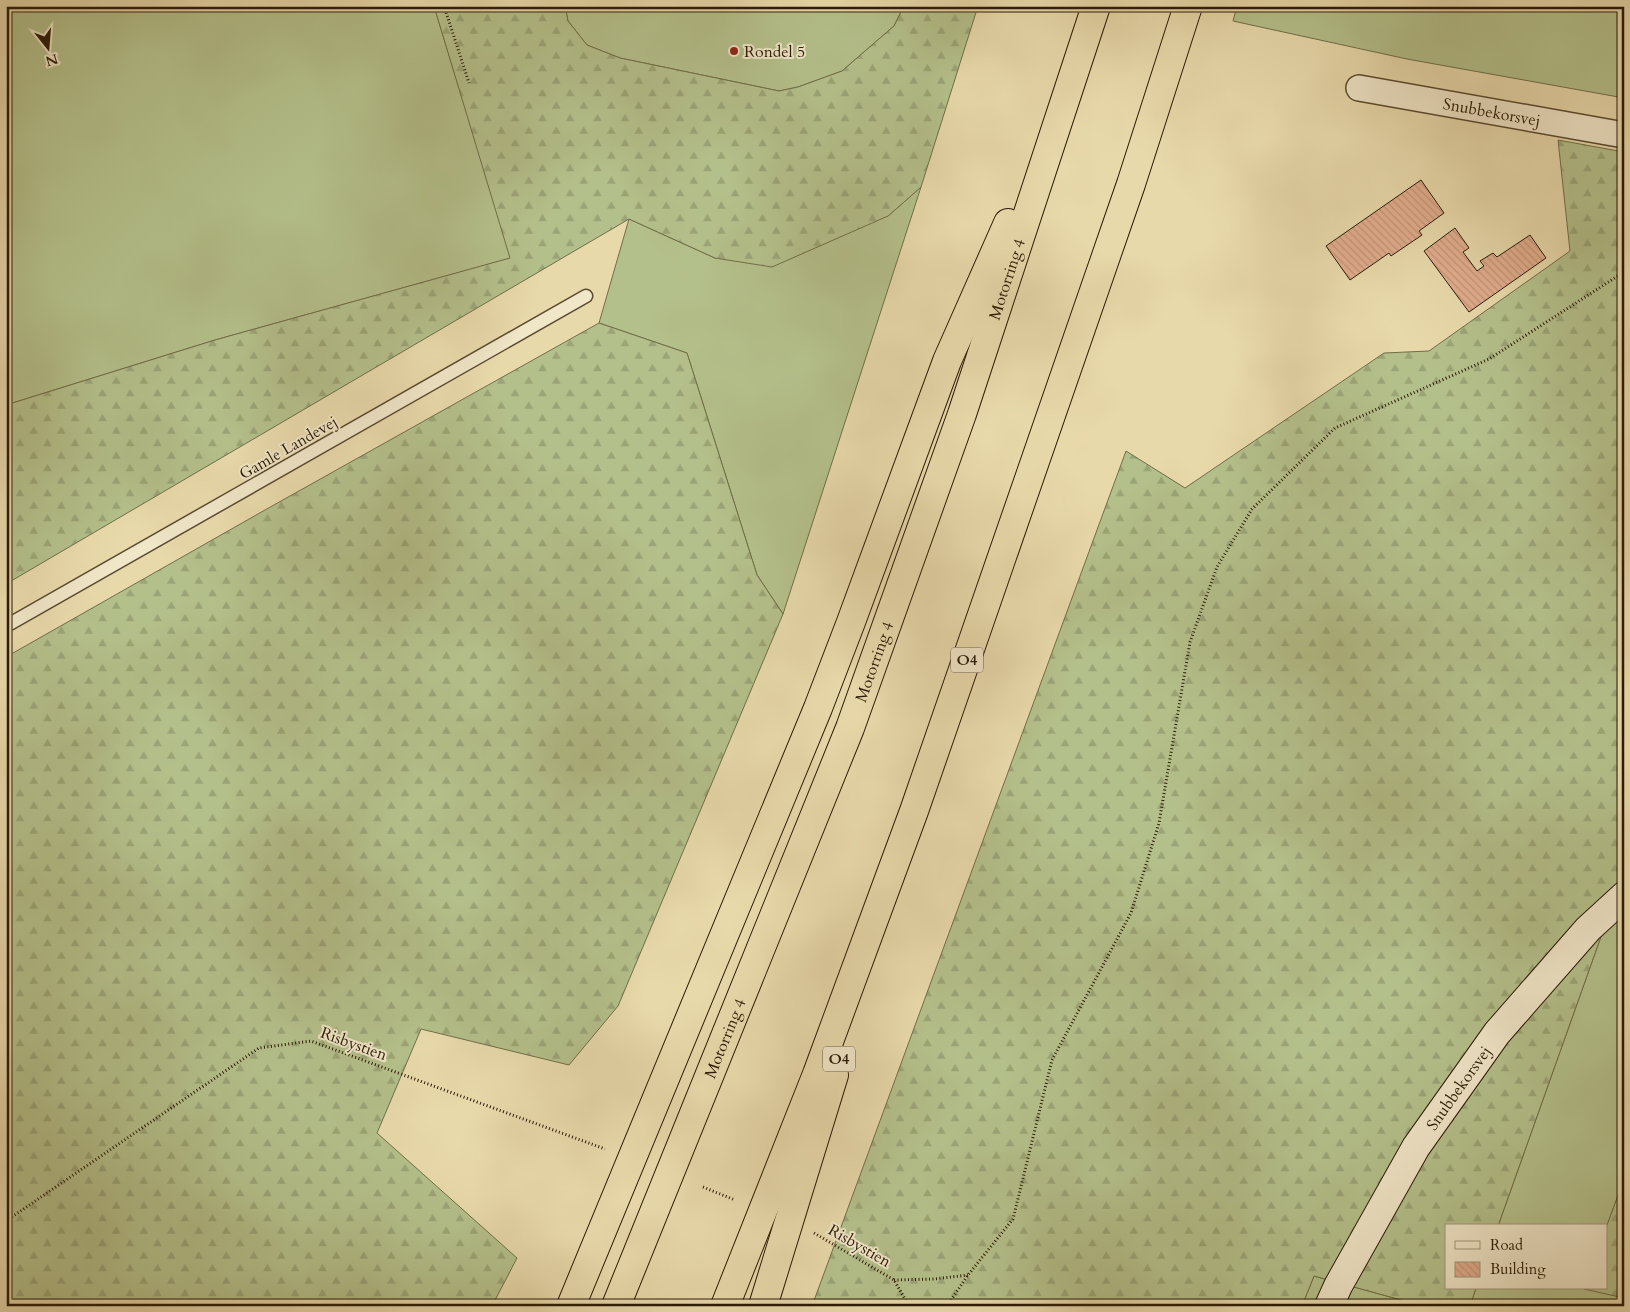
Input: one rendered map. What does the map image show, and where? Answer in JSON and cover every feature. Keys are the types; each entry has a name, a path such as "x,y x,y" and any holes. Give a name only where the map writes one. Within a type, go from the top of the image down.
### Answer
{"highway":[{"name":"Motorring 4","path":"616,1306 850,728 962,414 1096,6"},
{"name":"O4","path":"725,1306 817,1074 914,811 1131,184 1188,6"},
{"path":"571,1306 818,708 947,361 1074,76"},
{"name":"O4","path":"763,1306 914,811"}],"street":[{"name":"Snubbekorsvej","path":"1359,88 1624,135"},
{"name":"Snubbekorsvej","path":"1330,1306 1338,1286 1416,1147 1497,1033 1588,929 1624,896"}],"lane":[{"name":"Gamle Landevej","path":"6,626 586,296"}],"path":[{"path":"444,6 469,83"},
{"path":"946,1306 1012,1219 1052,1060 1131,913 1158,823 1190,642 1217,567 1252,509 1335,428 1489,359 1624,272"},
{"name":"Risbystien","path":"6,1221 259,1048 311,1040 613,1152"},
{"path":"703,1187 735,1200"},
{"name":"Risbystien","path":"814,1233 894,1280 909,1306"},
{"path":"894,1280 934,1279 968,1275"}],"green space":[{"path":"6,6 434,6 511,258 215,340 6,405"},
{"path":"434,6 565,6 568,21 587,45 620,58 779,91 798,87 842,71 894,26 904,6 978,6 921,187 888,216 772,267 715,258 629,219 6,584 6,405 215,340 510,258"},
{"name":"Rondel 5","path":"565,6 904,6 894,26 842,71 798,87 779,91 620,58 587,45 568,21"},
{"path":"1237,6 1624,6 1624,98 1407,59 1233,21"},
{"path":"1558,140 1624,152 1624,872 1499,1224 1445,1224 1445,1290 1475,1290 1470,1306 1423,1306 1314,1276 1302,1306 812,1306 1126,451 1185,488 1384,353 1429,351 1570,251"},
{"path":"921,187 783,614 757,575 687,353 599,323 629,219 715,258 888,216"},
{"path":"599,323 687,353 757,575 783,614 618,1006 569,1065 421,1029 377,1133 517,1258 492,1306 6,1306 6,657"},
{"path":"1624,872 1624,1179 1607,1224 1499,1224"},
{"path":"1624,1179 1624,1298 1588,1290 1608,1290 1607,1224"},
{"path":"1314,1276 1423,1306 1302,1306"},
{"path":"1475,1290 1592,1290 1624,1298 1624,1306 1470,1306"}],"building":[{"path":"1421,180 1444,213 1419,231 1422,235 1391,256 1389,253 1350,280 1326,246"},
{"path":"1455,228 1469,248 1463,252 1477,271 1484,266 1480,261 1493,253 1497,257 1530,235 1546,258 1469,312 1424,251"}],"place":[{"name":"Rondel 5","path":"734,51"}]}
